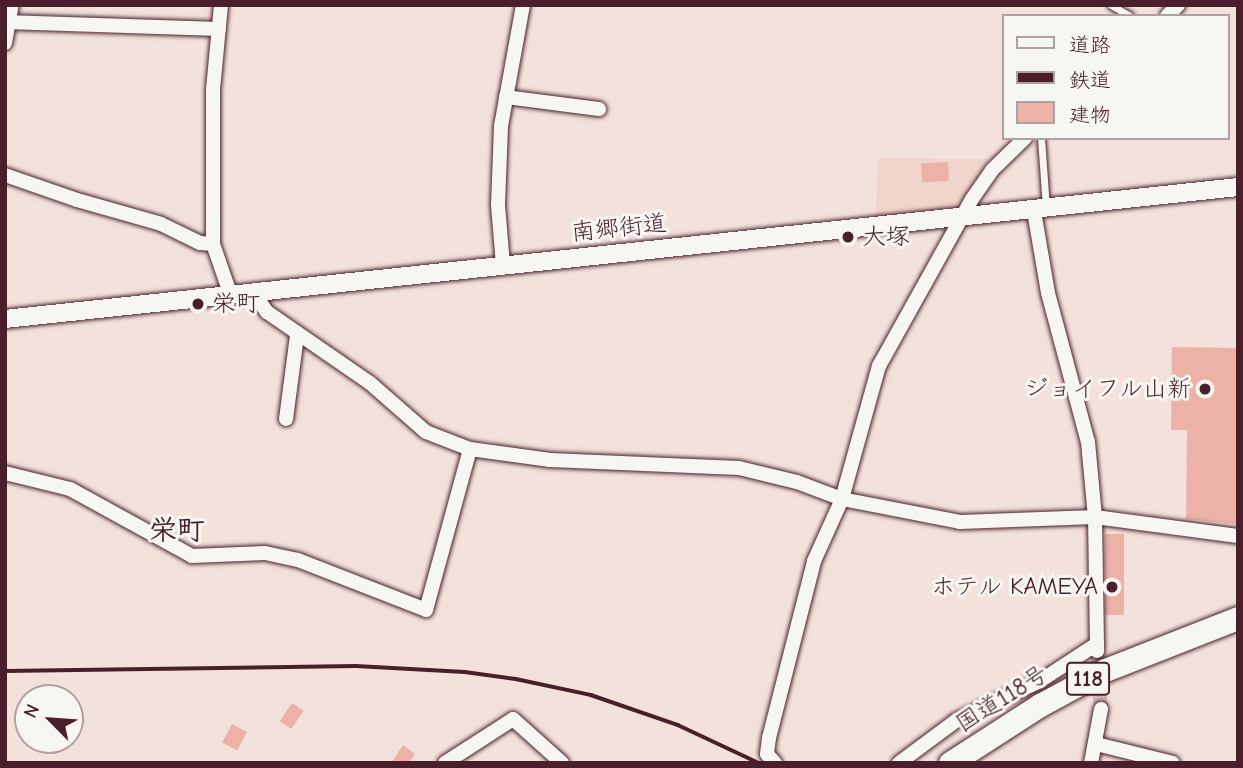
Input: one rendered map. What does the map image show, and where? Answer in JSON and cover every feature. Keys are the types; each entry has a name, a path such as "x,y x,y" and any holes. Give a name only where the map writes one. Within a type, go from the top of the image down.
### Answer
{"highway":[{"name":"国道118号","path":"950,763 1040,705 1105,670 1238,618"},
{"name":"国道118号","path":"976,763 1051,714 1105,686 1238,632"}],"street":[{"path":"5,43 12,5"},
{"path":"221,5 213,89 214,244 231,296"},
{"path":"503,265 498,205 501,126 523,5"},
{"path":"8,23 219,29"},
{"path":"506,97 599,109"},
{"path":"775,763 767,754 769,738 814,561 842,499 878,366 972,198 992,170 1023,140"},
{"path":"5,175 77,200 162,224 200,243 214,244"},
{"name":"南郷街道","path":"5,319 1238,187"},
{"path":"905,761 957,720 1040,681 1097,648 1096,517 1088,442 1048,293 1040,210"},
{"path":"254,293 267,312 370,383 426,432 470,449 550,460 739,468 797,482 842,499 960,522 1096,517 1238,536"},
{"path":"286,419 297,335"},
{"path":"5,473 70,489 192,556 265,553 298,560 426,610 470,449"},
{"path":"1091,763 1101,709"},
{"path":"445,763 513,719 562,763"},
{"path":"1096,744 1173,763"}],"lane":[{"path":"1111,5 1127,14"},
{"path":"1040,210 1041,140"}],"shaded area":[{"path":"878,158 988,159 958,214 875,223"}],"building":[{"path":"948,162 949,181 922,182 921,163"},
{"name":"ジョイフル山新","path":"1172,347 1238,348 1238,524 1186,519 1187,430 1171,430"},
{"path":"1105,534 1124,534 1124,615 1105,615"},
{"path":"292,703 304,711 291,729 280,721"},
{"path":"232,724 247,732 237,751 222,743"},
{"path":"403,745 415,754 409,763 391,763"}],"tunnel":[{"path":"1097,651 1101,709"}],"railway":[{"path":"5,671 356,666 465,672 516,679 591,695 678,725 759,763"}],"place":[{"name":"大塚","path":"848,237"},
{"name":"栄町","path":"198,304"},
{"name":"ジョイフル山新","path":"1205,389"},
{"name":"ホテル KAMEYA","path":"1112,587"}],"district":[{"name":"栄町","path":"177,530"}]}
